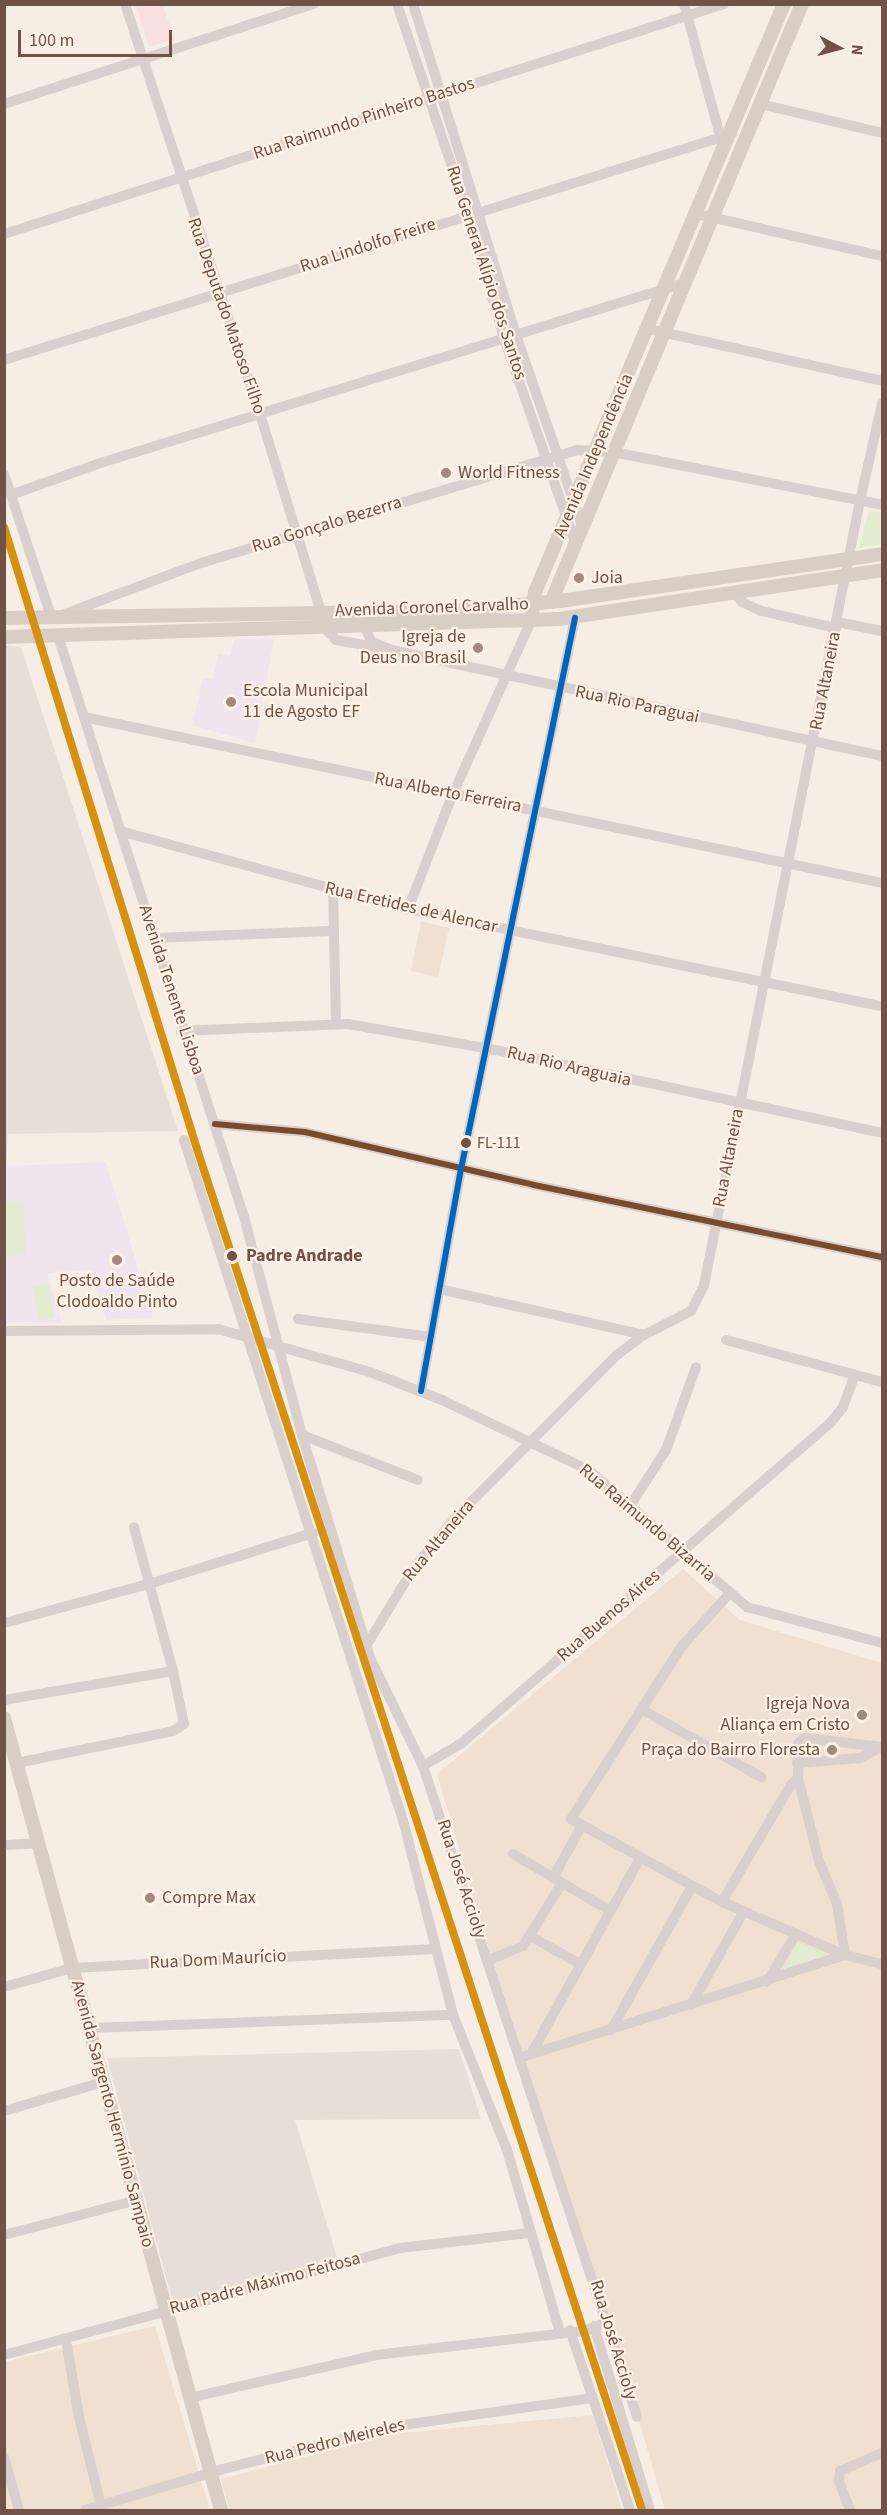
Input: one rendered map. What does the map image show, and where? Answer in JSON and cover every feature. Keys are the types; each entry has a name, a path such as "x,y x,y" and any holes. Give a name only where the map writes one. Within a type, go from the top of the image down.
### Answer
{"main road":[{"name":"Avenida Independência","path":"531,621 533,604 568,517 697,214 726,135 784,4"},
{"name":"Avenida Independência","path":"550,602 802,4"},
{"name":"Avenida Coronel Carvalho","path":"4,618 454,611 550,602 882,554"},
{"name":"Avenida Coronel Carvalho","path":"4,637 326,629 575,618 882,570"},
{"name":"Avenida Sargento Hermínio Sampaio","path":"4,1718 221,2511"}],"street":[{"name":"Rua Deputado Matoso Filho","path":"124,4 178,177 260,414 326,629"},
{"path":"4,104 314,4"},
{"name":"Rua General Alípio dos Santos","path":"397,4 516,335 553,455 575,542"},
{"name":"Rua General Alípio dos Santos","path":"413,4 441,94 504,338 582,526"},
{"path":"684,4 726,135"},
{"name":"Rua Raimundo Pinheiro Bastos","path":"4,234 724,4"},
{"path":"761,104 882,133"},
{"name":"Rua Lindolfo Freire","path":"4,360 726,135"},
{"path":"697,214 882,256"},
{"path":"11,495 260,414 684,283"},
{"path":"648,329 662,335 882,381"},
{"name":"Rua Altaneira","path":"368,1643 412,1569 455,1518 617,1355 644,1335 676,1321 697,1302 704,1285 837,625 848,560 882,403"},
{"name":"Rua Gonçalo Bezerra","path":"56,616 140,583 553,455 596,450 613,452 882,505"},
{"path":"4,474 56,616"},
{"path":"735,594 742,602 761,610 882,631"},
{"path":"421,1391 461,1169 575,618"},
{"name":"Avenida Independência","path":"408,909 452,796 509,676 531,621"},
{"name":"Rua Rio Paraguai","path":"365,627 371,641 392,650"},
{"name":"Rua Rio Paraguai","path":"326,629 336,640 392,650 882,756"},
{"name":"Avenida Tenente Lisboa","path":"58,636 154,938 181,1031 215,1124 277,1345"},
{"name":"Rua Alberto Ferreira","path":"84,717 452,796 535,810 789,866 882,883"},
{"name":"Rua Eretides de Alencar","path":"120,831 408,909 764,984 882,1006"},
{"path":"333,890 331,931 336,1023"},
{"path":"154,938 331,931"},
{"name":"Rua Rio Araguaia","path":"181,1031 336,1023 486,1048 740,1105 882,1133"},
{"path":"215,1124 305,1132 461,1169 882,1257"},
{"path":"184,1140 250,1338"},
{"path":"439,1289 644,1335"},
{"path":"298,1319 431,1337"},
{"name":"Rua Raimundo Bizarria","path":"4,1331 208,1329 277,1345 421,1391 531,1441 590,1472 747,1607 773,1616 882,1643"},
{"name":"Rua José Accioly","path":"250,1338 417,1868 453,2015 507,2150 529,2233 592,2398 630,2511"},
{"path":"726,1340 854,1377 882,1382"},
{"name":"Rua José Accioly","path":"277,1345 302,1435 368,1643 370,1658 423,1766 487,1960 526,2056 637,2417"},
{"path":"630,1506 666,1450 696,1367"},
{"name":"Rua Buenos Aires","path":"423,1766 462,1743 839,1414 854,1377"},
{"path":"302,1435 418,1480"},
{"path":"17,1763 173,1731 183,1724 184,1718 173,1671 134,1527"},
{"path":"4,1623 149,1584 313,1533"},
{"path":"730,1593 690,1634 644,1710 571,1819 722,1902 845,1955 882,1964"},
{"path":"4,1700 173,1671"},
{"path":"644,1710 761,1777"},
{"path":"845,1955 837,1904 819,1861 798,1778 798,1744 804,1737 882,1747"},
{"path":"797,1763 854,1760 882,1747"},
{"path":"722,1902 790,1786 798,1778"},
{"path":"487,1960 522,1946 530,1936 558,1881 582,1825"},
{"path":"4,1845 39,1844"},
{"path":"513,1854 609,1910"},
{"path":"526,2056 640,1858"},
{"path":"611,2030 692,1886"},
{"path":"691,2005 744,1911"},
{"path":"766,1982 796,1934"},
{"path":"530,1936 580,1964"},
{"name":"Rua Dom Maurício","path":"4,1987 72,1968 435,1949"},
{"path":"526,2056 766,1982 845,1955"},
{"path":"90,2028 453,2015"},
{"path":"4,2111 103,2082"},
{"path":"4,2235 135,2201"},
{"name":"Rua Padre Máximo Feitosa","path":"4,2355 400,2248 529,2233"},
{"path":"189,2398 376,2355 565,2331 608,2322"},
{"path":"594,2326 650,2511"},
{"path":"66,2340 79,2417 101,2506"},
{"name":"Rua Pedro Meireles","path":"85,2511 210,2474 396,2426 592,2398"},
{"path":"849,2511 839,2481 840,2471 882,2453"},
{"path":"4,2457 19,2511"}],"shaded area":[{"path":"136,5 163,5 174,39 149,47"},
{"name":"Escola Municipal 11 de Agosto EF","path":"234,639 274,639 255,743 192,725 203,679 213,679 218,654 230,656"},
{"path":"5,645 21,647 178,1131 8,1134 5,1189"},
{"path":"421,921 449,928 438,977 411,971"},
{"path":"106,1162 153,1318 106,1320 93,1270 47,1273 62,1322 5,1323 6,1166"},
{"path":"683,1569 740,1620 882,1663 882,2510 665,2510 628,2383 493,1964 437,1774"},
{"path":"459,2049 481,2119 295,2120 337,2257 179,2303 171,2296 107,2058"},
{"path":"155,2326 210,2510 5,2510 4,2362"},
{"path":"593,2415 622,2510 229,2510 221,2479 392,2434"}],"green space":[{"path":"869,510 882,513 882,544 859,548"},
{"path":"4,1201 24,1201 25,1254 5,1257"},
{"path":"48,1283 55,1318 39,1321 32,1286"},
{"path":"798,1942 824,1952 823,1957 786,1969"}],"transit line":[{"path":"4,527 197,1149 642,2510"},
{"path":"421,1391 461,1169 575,618"},
{"path":"215,1124 305,1132 534,1185 882,1257"}],"place":[{"name":"World Fitness","path":"446,473"},
{"name":"Joia","path":"579,578"},
{"name":"Igreja de Deus no Brasil","path":"478,648"},
{"name":"Escola Municipal 11 de Agosto EF","path":"231,702"},
{"name":"FL-111","path":"466,1143"},
{"name":"Padre Andrade","path":"232,1256"},
{"name":"Posto de Saúde Clodoaldo Pinto","path":"117,1260"},
{"name":"Igreja Nova Aliança em Cristo","path":"862,1715"},
{"name":"Praça do Bairro Floresta","path":"832,1750"},
{"name":"Compre Max","path":"150,1898"}]}
